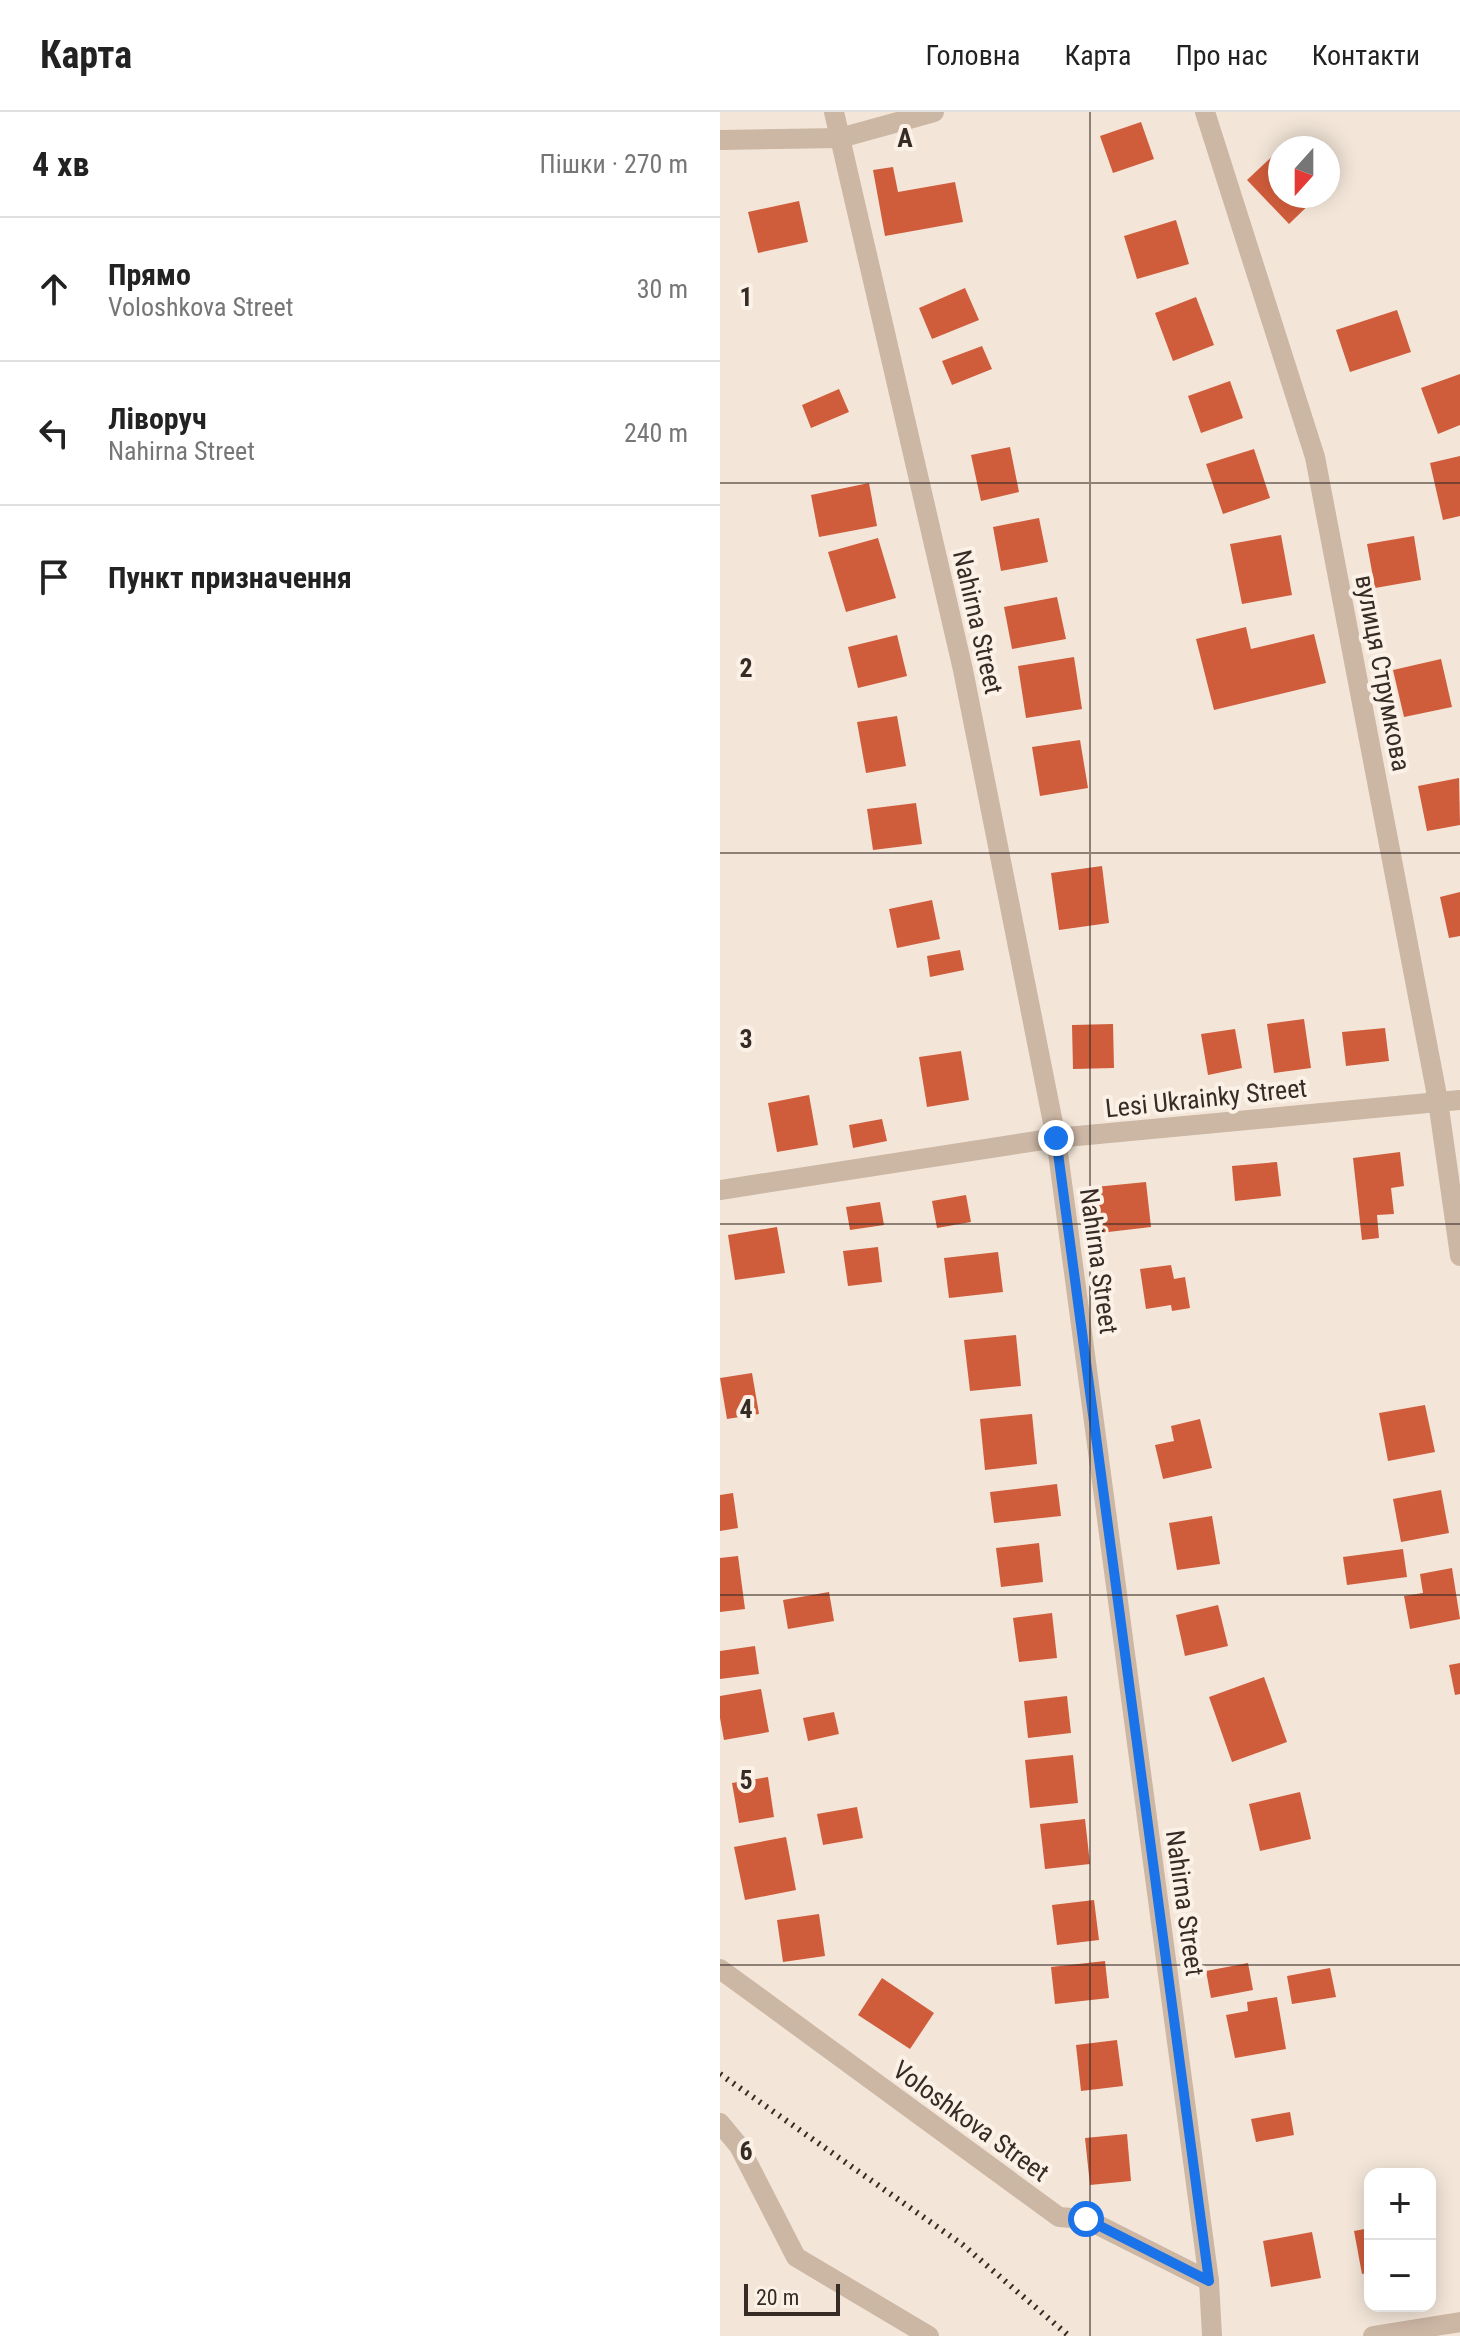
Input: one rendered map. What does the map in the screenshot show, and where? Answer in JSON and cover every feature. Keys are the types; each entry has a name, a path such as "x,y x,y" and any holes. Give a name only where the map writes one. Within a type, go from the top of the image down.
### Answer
{"street":[{"name":"Nahirna Street","path":"834,112 963,670 1056,1138 1209,2281 1212,2336"},
{"path":"720,140 840,138 934,112"},
{"name":"вулиця Струмкова","path":"1205,112 1315,457 1438,1101 1460,1256"},
{"name":"Lesi Ukrainky Street","path":"720,1190 1056,1138 1460,1100"},
{"name":"Voloshkova Street","path":"720,1969 1059,2217 1086,2219 1209,2281"},
{"path":"720,2123 739,2146 796,2257 929,2336"},
{"path":"1373,2336 1460,2322"}],"building":[{"path":"1141,122 1154,159 1113,173 1100,136"},
{"path":"1268,160 1268,202 1247,180"},
{"path":"893,167 898,192 955,182 963,222 885,236 873,170"},
{"path":"799,201 808,242 758,253 748,212"},
{"path":"1274,208 1306,208 1289,224"},
{"path":"1176,220 1189,264 1137,279 1124,236"},
{"path":"965,288 979,320 932,339 919,308"},
{"path":"1196,297 1214,345 1173,361 1155,313"},
{"path":"1397,310 1411,352 1350,372 1336,330"},
{"path":"982,346 992,369 952,385 942,361"},
{"path":"1460,374 1460,425 1438,434 1421,388"},
{"path":"1230,381 1243,418 1201,433 1188,396"},
{"path":"839,389 849,412 811,428 802,405"},
{"path":"1010,447 1019,492 981,501 971,455"},
{"path":"1254,449 1270,498 1223,514 1206,464"},
{"path":"1460,456 1460,516 1443,520 1430,463"},
{"path":"869,483 877,526 819,537 811,495"},
{"path":"1039,518 1048,562 1001,571 993,527"},
{"path":"1281,535 1292,595 1242,604 1230,544"},
{"path":"1414,536 1421,580 1375,588 1367,544"},
{"path":"878,538 896,598 846,612 828,552"},
{"path":"1057,597 1066,639 1012,649 1004,607"},
{"path":"1246,627 1251,649 1314,634 1326,683 1214,710 1196,639"},
{"path":"897,635 907,676 858,688 848,647"},
{"path":"1074,657 1082,709 1026,718 1018,666"},
{"path":"1441,659 1452,707 1404,717 1393,670"},
{"path":"897,716 906,766 866,773 857,722"},
{"path":"1080,740 1088,788 1040,796 1032,747"},
{"path":"1459,778 1460,825 1427,831 1418,786"},
{"path":"916,803 922,844 873,850 867,809"},
{"path":"1102,866 1109,923 1059,930 1051,873"},
{"path":"1460,892 1460,936 1449,938 1440,897"},
{"path":"932,900 940,939 897,948 889,909"},
{"path":"960,950 964,970 930,977 927,956"},
{"path":"1304,1019 1311,1068 1274,1073 1267,1024"},
{"path":"1113,1024 1114,1068 1073,1069 1072,1025"},
{"path":"1385,1028 1389,1061 1346,1066 1342,1032"},
{"path":"1235,1029 1242,1068 1208,1075 1201,1034"},
{"path":"961,1051 969,1100 927,1107 919,1057"},
{"path":"809,1095 818,1145 777,1152 768,1103"},
{"path":"882,1119 887,1141 853,1148 849,1125"},
{"path":"1400,1152 1404,1186 1391,1188 1394,1214 1377,1215 1379,1238 1362,1240 1353,1158"},
{"path":"1277,1162 1281,1196 1235,1201 1232,1166"},
{"path":"1146,1182 1151,1227 1100,1233 1095,1187"},
{"path":"966,1195 971,1222 937,1228 932,1201"},
{"path":"880,1202 884,1225 850,1230 846,1207"},
{"path":"777,1227 785,1273 735,1280 728,1235"},
{"path":"878,1247 882,1282 848,1286 843,1251"},
{"path":"998,1252 1003,1292 949,1298 944,1258"},
{"path":"1171,1265 1174,1279 1185,1277 1190,1308 1172,1311 1171,1305 1146,1309 1140,1269"},
{"path":"1016,1335 1021,1386 970,1391 964,1340"},
{"path":"752,1373 759,1414 727,1419 720,1378"},
{"path":"1425,1405 1435,1452 1388,1461 1379,1413"},
{"path":"1032,1414 1037,1464 985,1470 980,1419"},
{"path":"1200,1419 1212,1468 1163,1479 1155,1445 1174,1441 1171,1426"},
{"path":"1057,1484 1061,1516 994,1523 990,1492"},
{"path":"1441,1490 1449,1533 1401,1542 1393,1499"},
{"path":"733,1493 738,1528 720,1531 720,1495"},
{"path":"1212,1516 1220,1564 1177,1570 1169,1523"},
{"path":"1039,1543 1043,1582 1001,1587 996,1548"},
{"path":"1403,1549 1407,1577 1347,1585 1343,1557"},
{"path":"738,1556 745,1609 720,1612 720,1558"},
{"path":"1452,1568 1460,1619 1410,1629 1404,1596 1423,1593 1420,1574"},
{"path":"829,1592 834,1621 788,1629 783,1600"},
{"path":"1218,1605 1228,1646 1185,1656 1176,1615"},
{"path":"1052,1613 1057,1658 1019,1662 1013,1618"},
{"path":"755,1646 759,1674 720,1679 720,1651"},
{"path":"1460,1663 1460,1694 1455,1695 1449,1665"},
{"path":"1264,1677 1287,1742 1232,1762 1209,1697"},
{"path":"761,1689 769,1732 724,1740 720,1696"},
{"path":"1067,1696 1071,1733 1028,1738 1024,1701"},
{"path":"834,1712 839,1734 808,1741 803,1718"},
{"path":"1073,1755 1078,1803 1030,1808 1025,1760"},
{"path":"768,1777 774,1817 739,1823 732,1783"},
{"path":"1300,1792 1311,1839 1260,1851 1249,1804"},
{"path":"857,1807 863,1838 823,1845 817,1814"},
{"path":"1085,1819 1090,1864 1045,1869 1040,1824"},
{"path":"786,1837 796,1890 745,1900 734,1847"},
{"path":"1094,1900 1099,1940 1057,1945 1052,1905"},
{"path":"819,1914 825,1956 783,1962 777,1920"},
{"path":"1105,1961 1109,1998 1055,2004 1051,1967"},
{"path":"1248,1963 1253,1990 1211,1998 1206,1971"},
{"path":"1330,1968 1336,1997 1292,2004 1287,1976"},
{"path":"882,1978 934,2013 910,2049 858,2015"},
{"path":"1277,1997 1286,2049 1235,2058 1226,2015 1248,2011 1247,2002"},
{"path":"1117,2040 1123,2086 1081,2091 1076,2045"},
{"path":"1290,2112 1294,2135 1256,2142 1251,2119"},
{"path":"1127,2134 1131,2181 1090,2185 1085,2138"},
{"path":"1364,2229 1362,2274 1354,2231"},
{"path":"1312,2232 1321,2278 1271,2287 1263,2241"}],"railway":[{"path":"720,2074 963,2245 1069,2336"}],"route":[{"path":"1056,1138 1209,2281 1086,2219"}]}
